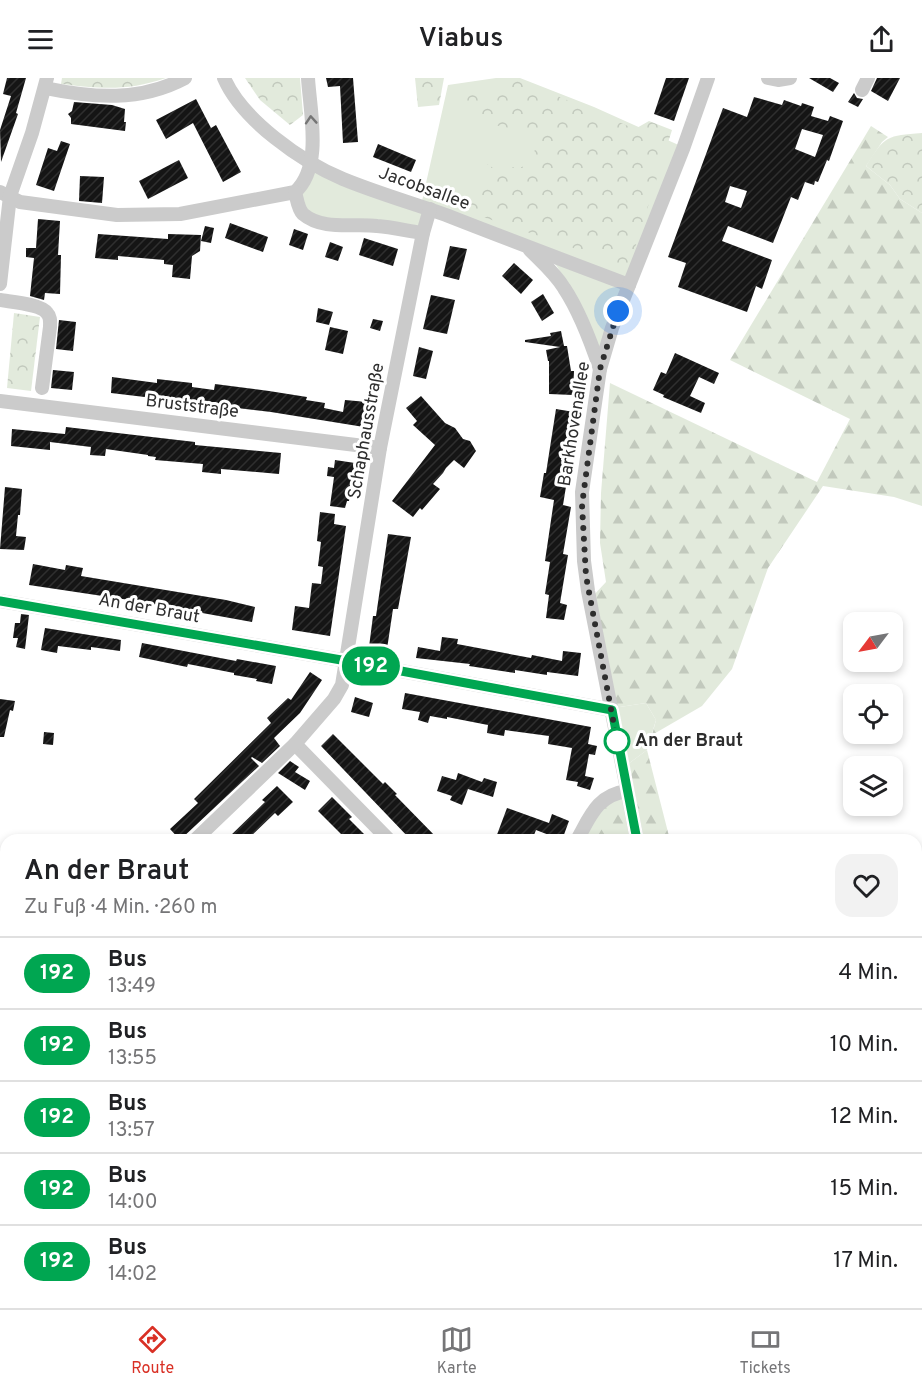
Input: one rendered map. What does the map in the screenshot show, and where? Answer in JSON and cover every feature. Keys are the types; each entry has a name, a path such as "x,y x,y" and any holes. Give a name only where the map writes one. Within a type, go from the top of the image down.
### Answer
{"street":[{"path":"0,285 5,194 32,133 46,83 73,94 129,97 166,88 185,78"},
{"name":"Jacobsallee","path":"224,78 241,106 258,124 312,162 349,181 430,209 629,285"},
{"path":"5,194 20,201 117,215 180,214 295,192 300,188 312,162 308,78"},
{"name":"Barkhovenallee","path":"636,834 584,561 582,492 600,369 612,328 679,159 708,78"},
{"path":"768,78 778,80 790,78"},
{"path":"295,192 300,211 306,216 328,224 375,225 423,233"},
{"name":"Schaphausstraße","path":"201,834 296,744 334,699 342,685 380,448 423,233 430,209"},
{"name":"Jacobsallee","path":"527,246 565,289 592,345 600,369"},
{"path":"0,300 41,308 50,318 42,388"},
{"name":"Bruststraße","path":"0,401 380,448"},
{"name":"An der Braut","path":"0,601 612,710"},
{"path":"296,744 383,834"},
{"path":"581,834 600,802 608,796 627,791"}],"green space":[{"path":"62,78 166,78 114,88 61,84"},
{"path":"245,78 300,78 303,115 290,125 260,100"},
{"path":"415,78 444,78 439,105 418,107"},
{"path":"496,78 520,78 594,107 683,147 601,352 569,286 545,251 432,203 423,232 349,225 303,211 299,194 315,165 422,201 448,85"},
{"path":"515,78 635,129 649,121 672,130 629,267 460,209 462,196 486,177 487,164 493,168 522,167 536,147 539,139 534,134 486,123 471,117 470,108 457,103 468,92 493,91"},
{"path":"871,126 888,137 866,166 890,185 900,199 922,213 922,506 894,497 823,486 768,568 732,669 702,706 652,735 656,720 646,703 613,708 592,597 606,582 600,543 601,493 610,383 817,482 850,419 730,360"},
{"path":"922,133 922,213 900,199 890,185 866,166 878,148 888,139"},
{"path":"14,313 40,317 31,391 7,388"},
{"path":"646,703 656,720 647,750 624,767 613,708"},
{"path":"647,750 668,834 582,834 595,811 625,793 624,767"}],"building":[{"path":"7,78 26,78 16,113 18,114 1,162 0,130 11,96 3,94"},
{"path":"326,78 353,78 358,142 343,143 340,86 328,87"},
{"path":"666,78 689,78 674,121 654,114"},
{"path":"809,78 830,78 839,83 833,92"},
{"path":"877,78 900,78 888,101 871,91"},
{"path":"854,93 857,98 863,99 858,107 848,102"},
{"path":"754,97 782,105 784,100 801,106 802,103 814,107 811,116 828,121 830,116 843,121 829,161 827,160 818,182 815,181 814,185 805,182 798,200 791,197 773,243 728,226 722,241 772,260 762,289 756,286 747,312 678,287 686,263 668,257 723,108 747,117","holes":["802,129 823,135 815,157 795,149","730,186 747,191 741,208 725,202"]},
{"path":"196,99 211,128 216,125 241,172 223,182 193,123 166,139 156,120"},
{"path":"74,102 112,105 125,109 125,131 71,124 68,114 72,111"},
{"path":"61,141 70,144 54,191 36,185 48,148 57,151"},
{"path":"378,144 416,160 411,172 373,157"},
{"path":"179,160 188,178 148,199 139,181"},
{"path":"80,176 104,177 102,203 79,201"},
{"path":"38,219 60,221 58,255 61,255 60,294 45,293 44,300 30,296 34,258 26,257 26,248 36,248"},
{"path":"230,223 268,237 263,252 225,238"},
{"path":"205,226 214,228 211,243 201,241"},
{"path":"294,229 308,234 303,250 289,245"},
{"path":"98,234 168,239 168,234 201,235 200,251 192,256 190,279 172,277 173,265 164,264 164,260 118,256 118,260 95,258"},
{"path":"364,238 398,249 393,266 359,255"},
{"path":"330,242 343,247 338,261 325,257"},
{"path":"450,246 467,249 459,280 443,276"},
{"path":"514,263 533,280 521,294 502,276"},
{"path":"543,294 554,313 542,321 531,302"},
{"path":"431,295 455,300 447,334 423,329"},
{"path":"318,308 333,312 329,325 316,322"},
{"path":"373,319 383,321 380,331 370,328"},
{"path":"59,320 76,322 73,351 56,349"},
{"path":"330,327 348,331 343,354 325,350"},
{"path":"561,331 564,346 567,346 571,371 574,371 573,395 549,394 549,361 546,350 560,347 525,342 525,340 551,336 550,333"},
{"path":"419,347 433,351 426,379 413,376"},
{"path":"675,353 719,373 714,384 699,377 690,396 705,403 701,413 663,397 664,395 653,390 661,372 666,374"},
{"path":"53,370 74,372 72,390 51,388"},
{"path":"112,377 157,383 157,379 192,383 192,387 214,390 215,384 269,391 307,397 306,400 325,403 324,408 343,412 345,400 367,402 364,427 271,412 111,393"},
{"path":"421,396 445,423 455,428 463,439 470,441 476,451 464,468 454,460 446,468 433,484 440,489 413,517 392,501 435,445 413,425 417,421 406,408"},
{"path":"556,409 574,412 569,444 564,443 561,460 570,462 563,505 571,507 563,554 568,555 560,603 567,605 564,620 546,618 549,595 545,594 550,562 545,561 554,500 540,497"},
{"path":"66,427 195,442 195,445 281,453 279,474 221,469 221,474 202,472 203,464 155,460 156,457 148,455 106,449 105,456 90,455 91,447 50,442 50,450 11,446 12,429 65,434"},
{"path":"335,460 355,463 349,501 345,508 330,506 334,477 327,476 328,467 334,468"},
{"path":"5,487 22,489 16,536 26,537 24,550 0,549"},
{"path":"320,512 335,514 334,524 346,526 330,636 292,630 295,606 309,608 312,583 321,584 323,567 318,566 321,542 317,541"},
{"path":"388,534 411,537 398,609 393,609 387,649 369,647"},
{"path":"33,564 65,570 66,565 83,568 81,576 226,600 255,607 252,622 29,585"},
{"path":"21,614 29,615 25,649 16,647 18,638 13,638 15,623 20,623"},
{"path":"45,628 121,640 120,651 58,646 57,653 41,650"},
{"path":"442,637 458,639 457,644 531,658 532,655 562,661 563,651 581,653 578,676 547,672 547,675 515,670 515,673 469,666 470,664 416,658 418,647 440,651"},
{"path":"142,643 236,661 237,659 276,666 272,684 234,675 234,673 188,664 187,667 139,657"},
{"path":"310,672 322,680 300,713 274,738 280,746 262,763 252,757 259,766 186,834 175,834 170,829 198,803 194,799 271,723 267,718 288,698 291,700"},
{"path":"405,693 591,727 588,744 597,746 595,755 589,754 585,776 594,778 590,790 577,786 578,782 566,780 572,748 548,744 549,736 505,730 504,736 487,733 488,725 447,717 447,719 430,716 428,723 418,720 420,712 402,709"},
{"path":"355,697 373,703 369,717 351,712"},
{"path":"0,699 15,701 13,711 10,710 4,737 0,737"},
{"path":"44,732 54,733 53,745 43,744"},
{"path":"333,734 383,784 385,782 433,834 405,834 321,746"},
{"path":"290,761 299,767 295,772 310,781 305,790 278,773"},
{"path":"458,773 482,782 484,778 497,782 493,797 468,789 462,805 450,800 452,796 437,791 442,776 456,780"},
{"path":"277,786 293,802 278,816 275,813 253,834 232,834 265,802 262,800"},
{"path":"332,797 352,817 349,819 364,834 341,834 318,811"},
{"path":"507,808 549,823 552,814 569,821 564,834 546,834 536,830 534,834 497,834"}],"bus line":[{"name":"192","path":"0,601 612,710 636,834"}],"place":[{"name":"An der Braut","path":"617,741"}],"route":[{"path":"617,741 589,598 584,561 582,492 600,369 618,311"}]}
